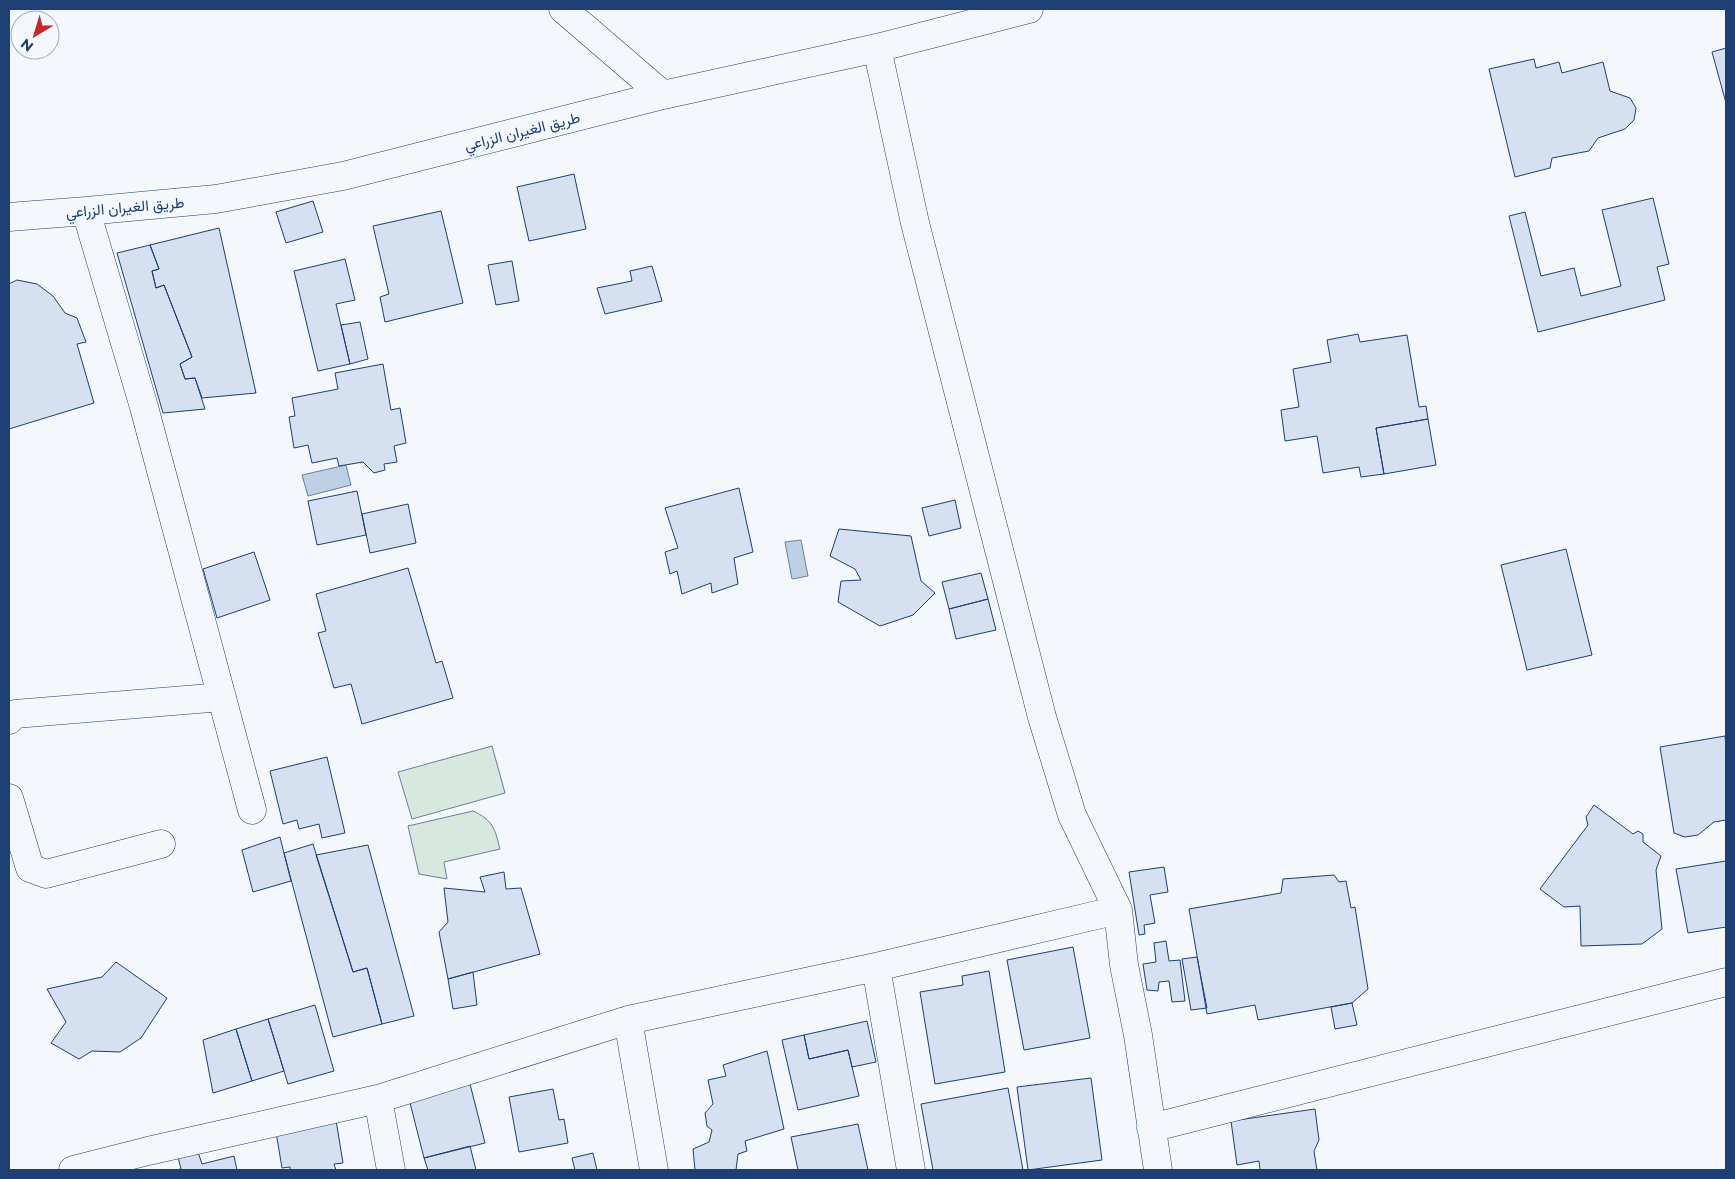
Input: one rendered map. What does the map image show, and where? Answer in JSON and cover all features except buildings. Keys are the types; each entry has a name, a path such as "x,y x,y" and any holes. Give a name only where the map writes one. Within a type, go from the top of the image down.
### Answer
{"street":[{"path":"564,9 663,95"},
{"name":"طريق الغيران الزراعي","path":"9,217 216,199 343,176 663,95 877,48 1029,9"},
{"path":"877,48 915,223 1042,717 1072,815 1118,910 1124,965 1138,1035 1158,1170"},
{"path":"86,211 144,407 252,810"},
{"path":"9,720 15,714 222,697"},
{"path":"9,798 30,868 46,874 161,844"},
{"path":"73,1170 150,1161 378,1098 628,1020 876,967 1118,910"},
{"path":"876,967 910,1170"},
{"path":"1151,1128 1726,982"},
{"path":"628,1020 654,1170"},
{"path":"378,1098 391,1170"}],"shaded area":[{"path":"492,746 505,793 412,819 398,772"},
{"path":"473,811 480,814 492,826 500,849 444,862 447,879 419,874 408,826"}],"water":[{"path":"346,465 351,485 308,496 302,475"},
{"path":"801,540 808,576 792,579 785,542"}]}
